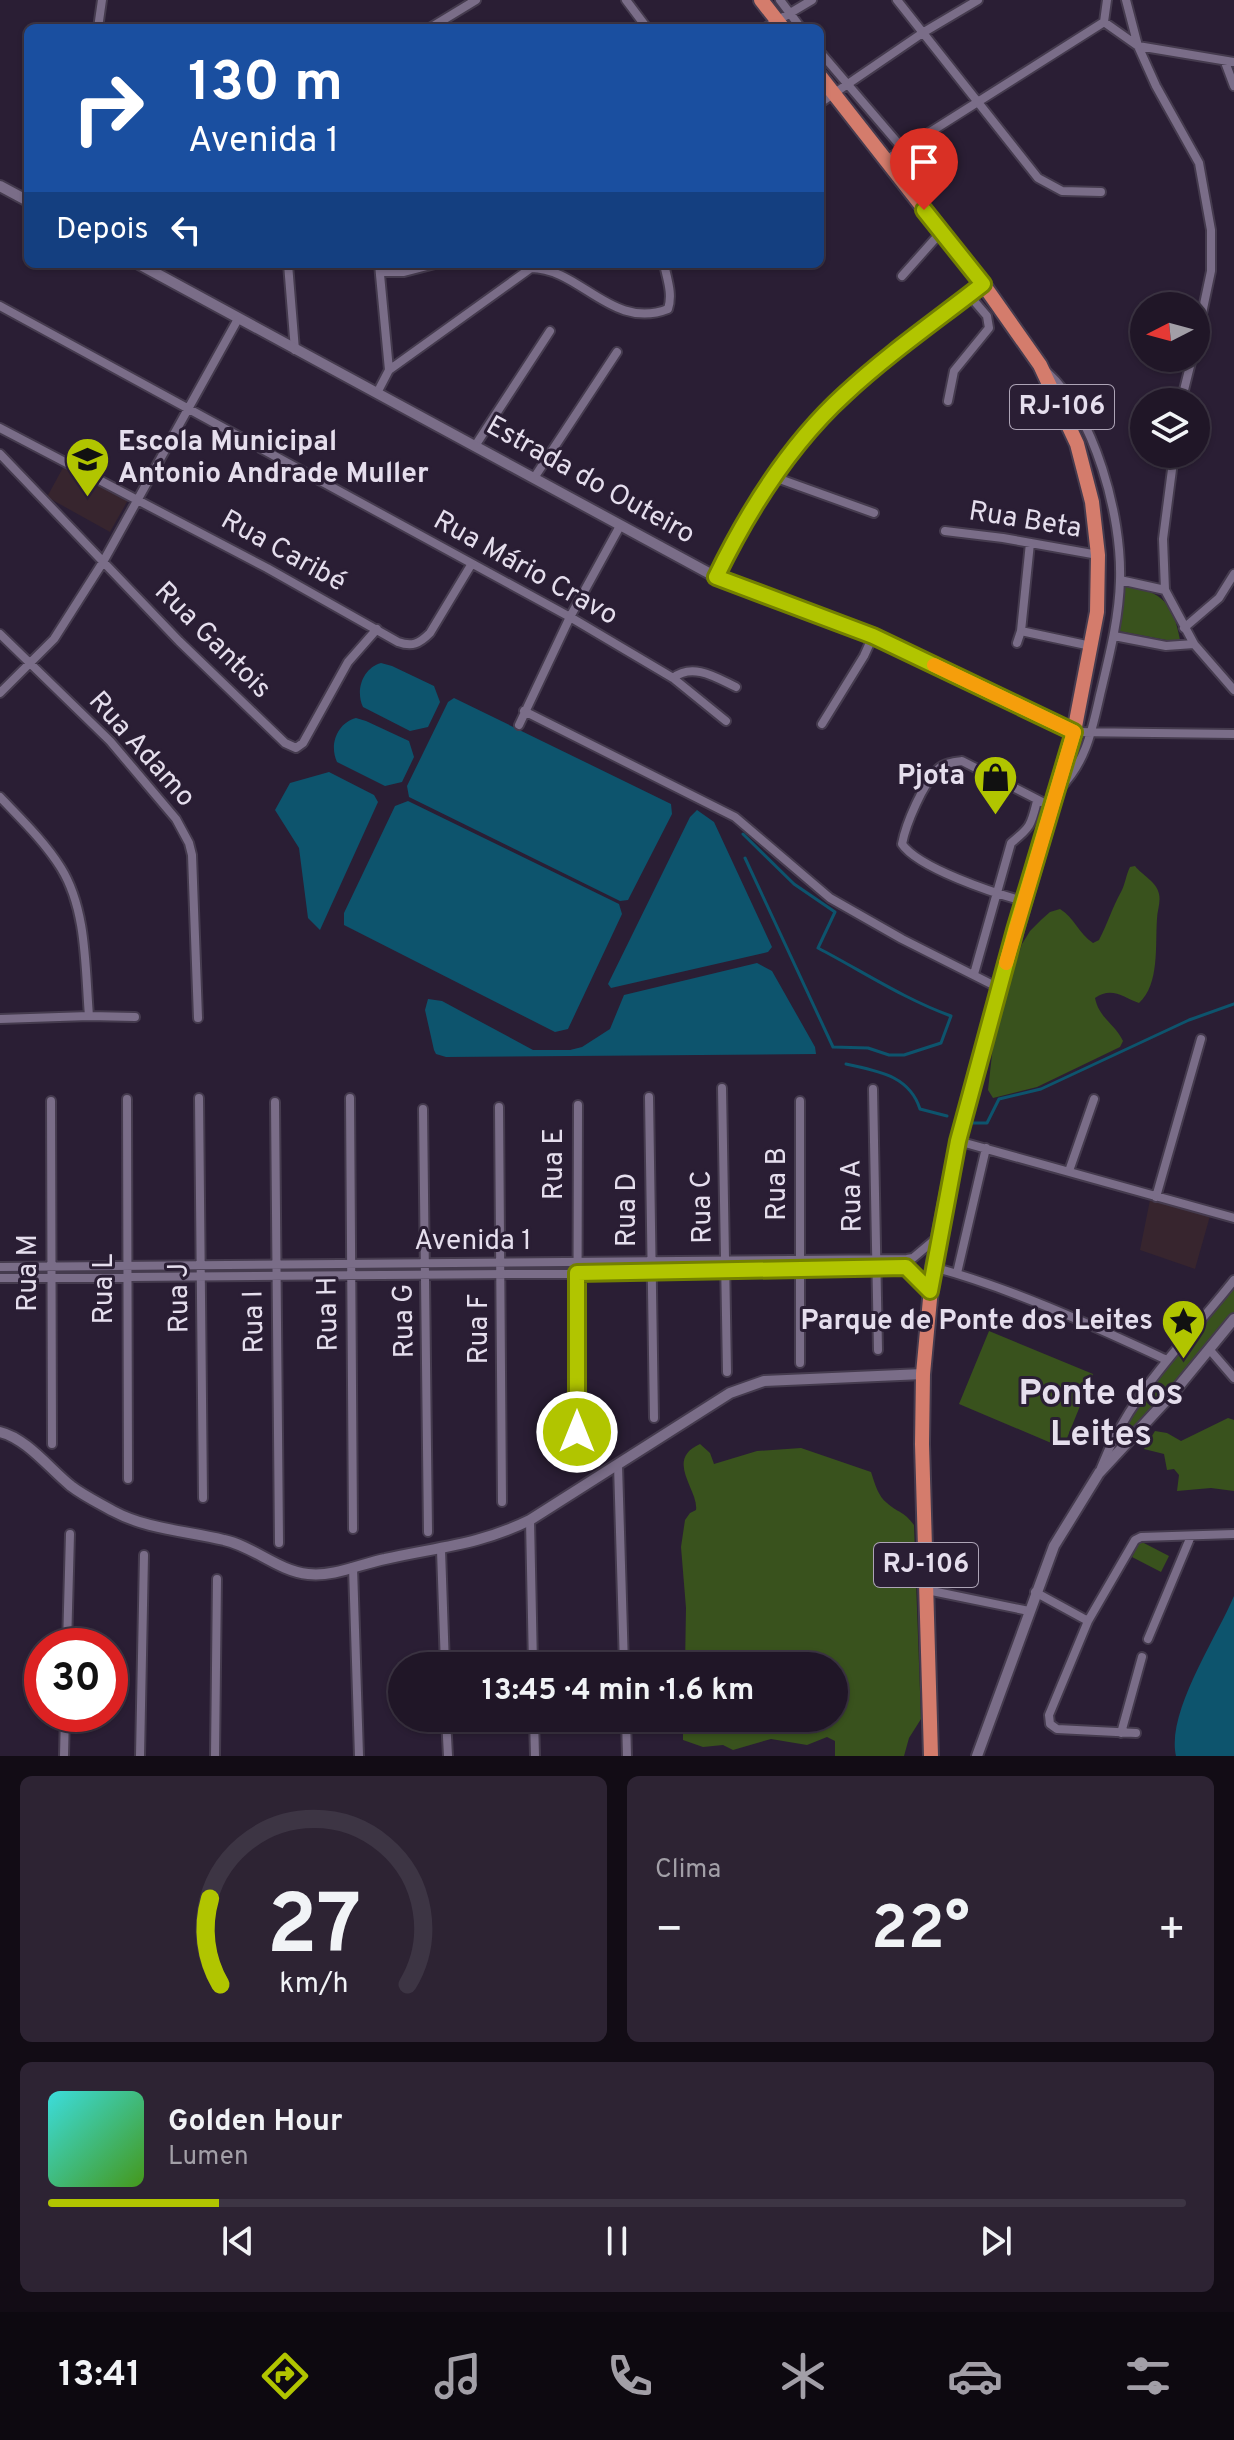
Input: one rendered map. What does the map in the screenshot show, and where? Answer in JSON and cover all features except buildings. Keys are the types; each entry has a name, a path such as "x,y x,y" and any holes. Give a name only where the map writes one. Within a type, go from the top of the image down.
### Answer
{"highway":[{"path":"761,0 779,22"},
{"name":"RJ-106","path":"824,81 983,284 1040,365 1077,444 1092,502 1098,555 1098,591 1091,646 1074,732 1023,901 960,1134 933,1267 923,1374 922,1444 931,1756"}],"street":[{"path":"99,24 102,0"},
{"path":"437,24 476,0"},
{"path":"779,22 780,0"},
{"path":"779,22 812,0"},
{"path":"897,0 1038,178 1062,191 1101,192"},
{"path":"824,100 924,32 978,0"},
{"path":"886,160 1104,22 1107,0"},
{"path":"1126,0 1138,46 1156,86 1199,163 1211,230 1211,271 1207,292"},
{"path":"632,2 645,24"},
{"path":"1104,22 1138,46 1230,62 1234,86"},
{"path":"824,57 903,149"},
{"path":"0,186 24,199"},
{"path":"902,276 942,231"},
{"name":"Estrada do Outeiro","path":"146,268 716,577 873,636 1074,732"},
{"path":"288,268 295,350"},
{"path":"389,370 380,268 404,272 420,268"},
{"path":"377,393 389,370 531,268 548,271 626,311 645,316 668,309 669,286 665,268"},
{"path":"716,577 736,536 774,477 796,447 843,395 983,284"},
{"path":"948,401 954,371 989,328 987,316 969,295"},
{"name":"Rua Mário Cravo","path":"0,306 570,617 673,678 726,721"},
{"path":"0,693 54,639 103,562 238,319"},
{"path":"475,446 550,331"},
{"path":"534,478 617,352"},
{"path":"1040,365 1072,402 1106,482 1117,538 1120,580 1114,636 1092,734 1078,767 1057,792"},
{"name":"Rua Caribé","path":"0,428 137,498 398,642 409,645 421,643 471,565"},
{"name":"Rua Gantois","path":"0,454 211,674 285,743 296,748 305,740 348,662 377,629"},
{"path":"1172,468 1163,539 1165,590 1194,644 1234,690"},
{"path":"774,477 874,513"},
{"path":"519,725 570,617 620,526"},
{"name":"Rua Beta","path":"945,531 1098,555"},
{"path":"1017,643 1021,631 1030,543"},
{"path":"1184,628 1219,598 1234,574"},
{"path":"1120,580 1165,590"},
{"path":"1021,631 1091,646"},
{"name":"Rua Adamo","path":"0,634 110,741 184,831 192,855 198,1018"},
{"path":"822,724 873,636"},
{"path":"1114,636 1166,646 1194,644"},
{"path":"673,678 682,671 697,671 736,687"},
{"path":"524,711 735,817 830,898 999,988"},
{"path":"1074,732 1234,734"},
{"path":"1023,901 996,894 907,852 902,844 904,835 920,797 939,767 962,761 1052,807"},
{"path":"0,797 61,868 71,888 83,943 89,1016"},
{"path":"974,974 1011,843 1031,825 1037,801"},
{"path":"0,1019 135,1017"},
{"path":"1156,1197 1201,1039"},
{"name":"Rua C","path":"722,1088 727,1372"},
{"name":"Rua A","path":"873,1089 878,1350"},
{"name":"Rua D","path":"649,1097 654,1418"},
{"name":"Rua J","path":"199,1098 203,1498"},
{"name":"Rua H","path":"350,1098 353,1529"},
{"name":"Rua L","path":"127,1099 128,1479"},
{"path":"1069,1171 1094,1099"},
{"name":"Rua M","path":"51,1101 52,1444"},
{"name":"Rua B","path":"800,1101 800,1363"},
{"name":"Rua I","path":"275,1102 279,1543"},
{"name":"Rua E","path":"577,1464 578,1105"},
{"name":"Rua F","path":"499,1107 502,1502"},
{"name":"Rua G","path":"423,1109 428,1532"},
{"path":"960,1134 986,1148 1234,1217"},
{"path":"957,1273 986,1148"},
{"name":"Avenida 1","path":"876,1264 913,1258 939,1236"},
{"name":"Avenida 1","path":"0,1267 277,1264 351,1269 426,1269 876,1264 909,1268 930,1291"},
{"path":"933,1267 957,1273 1076,1319 1167,1360"},
{"name":"Avenida 1","path":"0,1278 277,1276 351,1269"},
{"path":"977,1756 1054,1546 1099,1473 1112,1439 1134,1402 1234,1280"},
{"path":"1099,1473 1125,1447 1234,1319"},
{"path":"1209,1349 1234,1378"},
{"path":"0,1432 22,1441 75,1488 116,1513 154,1526 228,1540 293,1571 326,1574 502,1534 530,1520 745,1386 764,1381 923,1374"},
{"path":"1112,1439 1117,1449 1125,1447"},
{"path":"618,1465 624,1652"},
{"path":"530,1520 533,1652"},
{"path":"67,1628 70,1534"},
{"path":"1136,1733 1057,1729 1048,1720 1088,1621 1135,1540 1234,1534"},
{"path":"1148,1639 1191,1536"},
{"path":"441,1550 445,1652"},
{"path":"140,1756 144,1555"},
{"path":"353,1567 359,1756"},
{"path":"215,1756 217,1579"},
{"path":"927,1590 1029,1611"},
{"path":"1035,1592 1088,1621"},
{"path":"1121,1733 1142,1657"},
{"path":"64,1756 65,1732"},
{"path":"447,1732 448,1756"},
{"path":"534,1732 535,1756"},
{"path":"626,1732 627,1756"}],"shaded area":[{"name":"Escola Municipal Antonio Andrade Muller","path":"65,464 128,500 110,532 47,497"},
{"path":"1150,1200 1210,1216 1195,1269 1140,1250"}],"green space":[{"path":"1127,584 1158,596 1170,608 1180,640 1177,642 1118,631 1122,589"},
{"path":"1135,866 1155,886 1159,897 1155,964 1150,986 1139,1003 1112,993 1095,998 1100,1011 1123,1041 1120,1047 1037,1087 993,1098 988,1090 995,1028 1022,944 1041,920 1050,912 1060,909 1093,943 1099,940 1130,867"},
{"name":"Parque de Ponte dos Leites","path":"1234,1286 1234,1318 1123,1444 1116,1440 1137,1405"},
{"path":"989,1331 1093,1374 1063,1448 959,1404"},
{"path":"1228,1418 1234,1420 1234,1491 1211,1488 1177,1491 1179,1475 1174,1469 1167,1470 1164,1454 1144,1449 1155,1431 1167,1433 1181,1441"},
{"path":"700,1444 710,1453 714,1464 757,1451 801,1448 871,1472 884,1500 914,1525 921,1719 909,1738 904,1756 835,1756 835,1741 827,1737 807,1745 771,1739 733,1750 723,1745 703,1747 683,1740 683,1732 848,1732 848,1652 685,1652 686,1608 681,1547 685,1520 696,1510 684,1467 690,1451"},
{"path":"1140,1541 1169,1556 1161,1572 1132,1557"}],"water":[{"path":"381,663 434,686 440,702 428,727 410,731 363,707 360,694 362,680 369,670"},
{"path":"454,698 671,804 672,814 628,900 620,901 409,797 407,786 448,702"},
{"path":"356,718 409,741 414,757 402,782 385,786 337,762 334,749 336,736 344,725"},
{"path":"329,772 374,795 378,802 320,930 308,918 299,848 275,810 290,783"},
{"path":"408,801 619,904 622,914 568,1029 555,1032 344,925 344,913 395,806"},
{"path":"697,810 714,822 772,947 768,952 611,988 608,984 690,817"},
{"path":"757,963 772,971 816,1054 446,1057 436,1054 434,1050 425,1010 428,999 442,1001 533,1050 570,1050 582,1047 610,1029 624,995"},
{"path":"1234,1596 1234,1756 1176,1756 1178,1718 1185,1697"}],"waterway":[{"path":"743,834 794,884 835,912 818,948 900,993 951,1016 941,1043 904,1055 889,1055 868,1048 833,1047 745,858"},
{"path":"970,1123 987,1123 999,1099 1041,1089 1189,1020 1234,1004"},
{"path":"846,1064 890,1076 908,1089 920,1109 947,1116"}],"slow traffic":[{"path":"934,665 1074,732 1006,963"}],"place":[{"name":"Escola Municipal Antonio Andrade Muller","path":"87,498"},
{"name":"Pjota","path":"996,816"},
{"name":"Parque de Ponte dos Leites","path":"1184,1361"}],"district":[{"name":"Ponte dos Leites","path":"1101,1416"}],"route":[{"path":"577,1432 577,1273 906,1267 930,1291 958,1141 1015,930 1074,732 873,636 716,577 736,536 774,477 796,447 843,395 983,284 924,210"}]}
